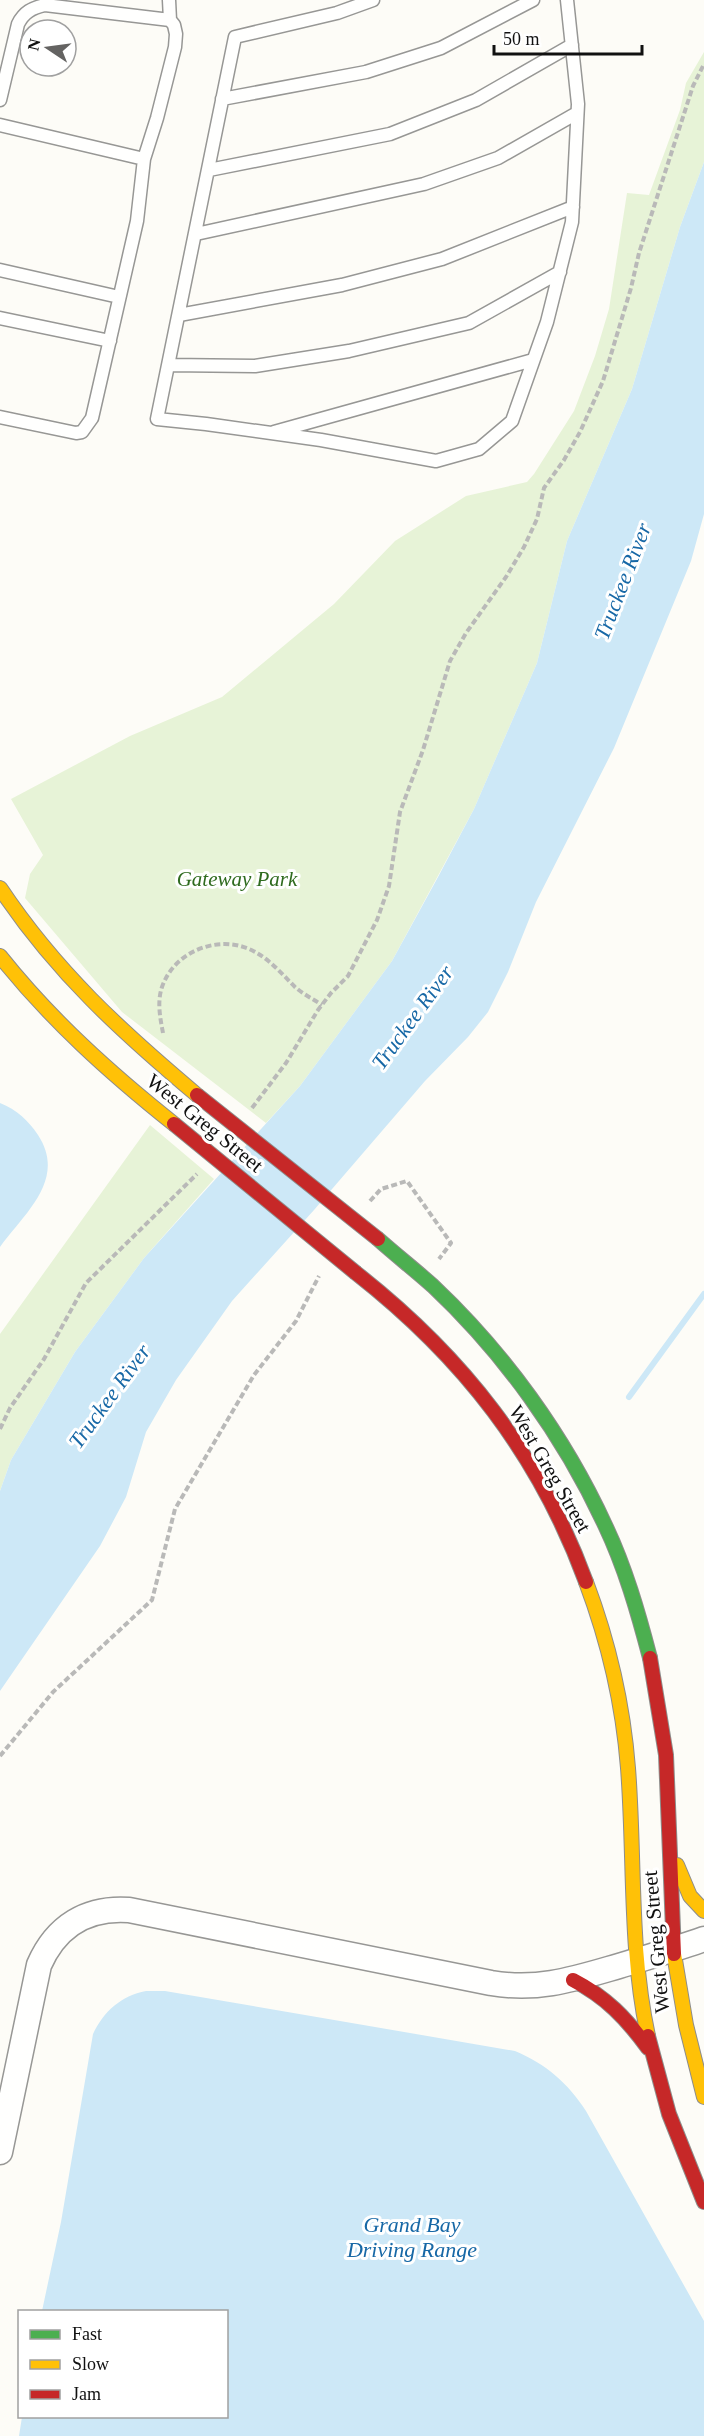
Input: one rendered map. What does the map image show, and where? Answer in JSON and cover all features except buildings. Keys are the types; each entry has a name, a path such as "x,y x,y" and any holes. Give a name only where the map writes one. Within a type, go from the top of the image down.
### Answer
{"main road":[{"name":"West Greg Street","path":"0,888 37,942 87,1000 197,1095 427,1280 500,1355 563,1446 593,1502 621,1567 649,1656 664,1735 674,1950 684,2024 704,2097"},
{"name":"West Greg Street","path":"0,957 72,1037 125,1085 398,1305 427,1333 473,1384 496,1414 548,1497 584,1578 612,1666 621,1707 627,1754 637,1961 652,2053 674,2128 704,2202"},
{"path":"670,1848 690,1896 704,1911"},
{"path":"573,1980 613,2003 652,2053"}],"street":[{"path":"0,2152 39,1965 52,1940 62,1930 86,1915 100,1911 129,1910 508,1986 541,1986 573,1980 704,1939"}],"lane":[{"path":"0,417 76,433 82,432 92,418 136,221 144,159 158,118 175,47 176,34 170,20 169,0"},
{"path":"373,0 337,14 235,37 157,419 270,433 436,461 479,449 512,422 546,322 572,222 577,113 567,0"},
{"path":"222,99 366,72 441,48 533,0"},
{"path":"0,100 18,24 23,14 34,8 45,6 170,20"},
{"path":"209,170 390,134 476,100 572,45"},
{"path":"196,234 424,184 498,158 577,113"},
{"path":"0,125 144,159"},
{"path":"178,315 342,285 442,259 573,207"},
{"path":"0,270 119,297"},
{"path":"168,365 255,366 349,351 469,323 560,272"},
{"path":"0,318 110,341"},
{"path":"270,433 533,360"}],"path":[{"path":"252,1109 286,1063 322,1005 348,976 377,920 389,886 400,812 423,750 450,661 466,633 524,547 537,519 544,488 569,450 603,381 639,254 693,86 704,64"},
{"path":"164,1039 159,1009 162,988 174,967 189,954 203,947 224,944 249,948 265,958 297,988 322,1005"},
{"path":"0,1429 10,1408 44,1359 86,1283 204,1166"},
{"path":"0,1756 52,1692 152,1600 175,1509 254,1375 296,1321 311,1292"}],"green space":[{"name":"Gateway Park","path":"704,52 704,162 680,227 632,389 567,541 537,663 474,809 392,961 300,1086 266,1123 122,1012 25,898 30,874 43,855 11,799 130,736 222,697 334,604 395,541 466,496 527,482 574,411 595,356 609,309 627,193 649,195 680,110 686,83"},
{"path":"150,1125 214,1179 144,1258 75,1352 11,1460 0,1491 0,1334"}],"water":[{"name":"Truckee River","path":"704,162 704,514 691,561 614,748 536,902 508,972 488,1012 232,1301 176,1380 146,1432 126,1497 100,1546 0,1691 0,1491 11,1460 75,1352 144,1258 300,1086 392,961 438,877 474,809 537,663 567,541 632,389 680,227"},
{"path":"0,1103 17,1112 38,1135 46,1151 48,1166 39,1195 0,1247"},
{"name":"Grand Bay Driving Range","path":"165,1991 515,2051 537,2062 555,2075 586,2111 704,2321 704,2436 19,2436 22,2418 228,2418 228,2310 42,2310 61,2222 93,2034 102,2018 114,2006 137,1993"}],"waterway":[{"path":"629,1397 704,1294"}],"traffic: fast":[{"path":"378,1239 433,1286 484,1339 530,1397 551,1428 589,1492 619,1557 650,1658"}],"traffic: slow":[{"path":"0,888 21,918 67,974 116,1024 197,1095"},
{"path":"0,956 19,980 82,1045 174,1124"},
{"path":"586,1582 602,1628 623,1721 630,1802 635,1936 648,2036"},
{"path":"677,1865 690,1896 704,1911"},
{"path":"674,1954 686,2025 704,2097"}],"traffic: jam":[{"path":"197,1095 378,1239"},
{"path":"174,1124 356,1273"},
{"path":"356,1273 395,1305 430,1339 493,1411 521,1450 545,1492 567,1535 586,1582"},
{"path":"650,1658 666,1755 674,1954"},
{"path":"573,1980 615,2009 648,2048"},
{"path":"648,2036 669,2114 704,2202"}]}
